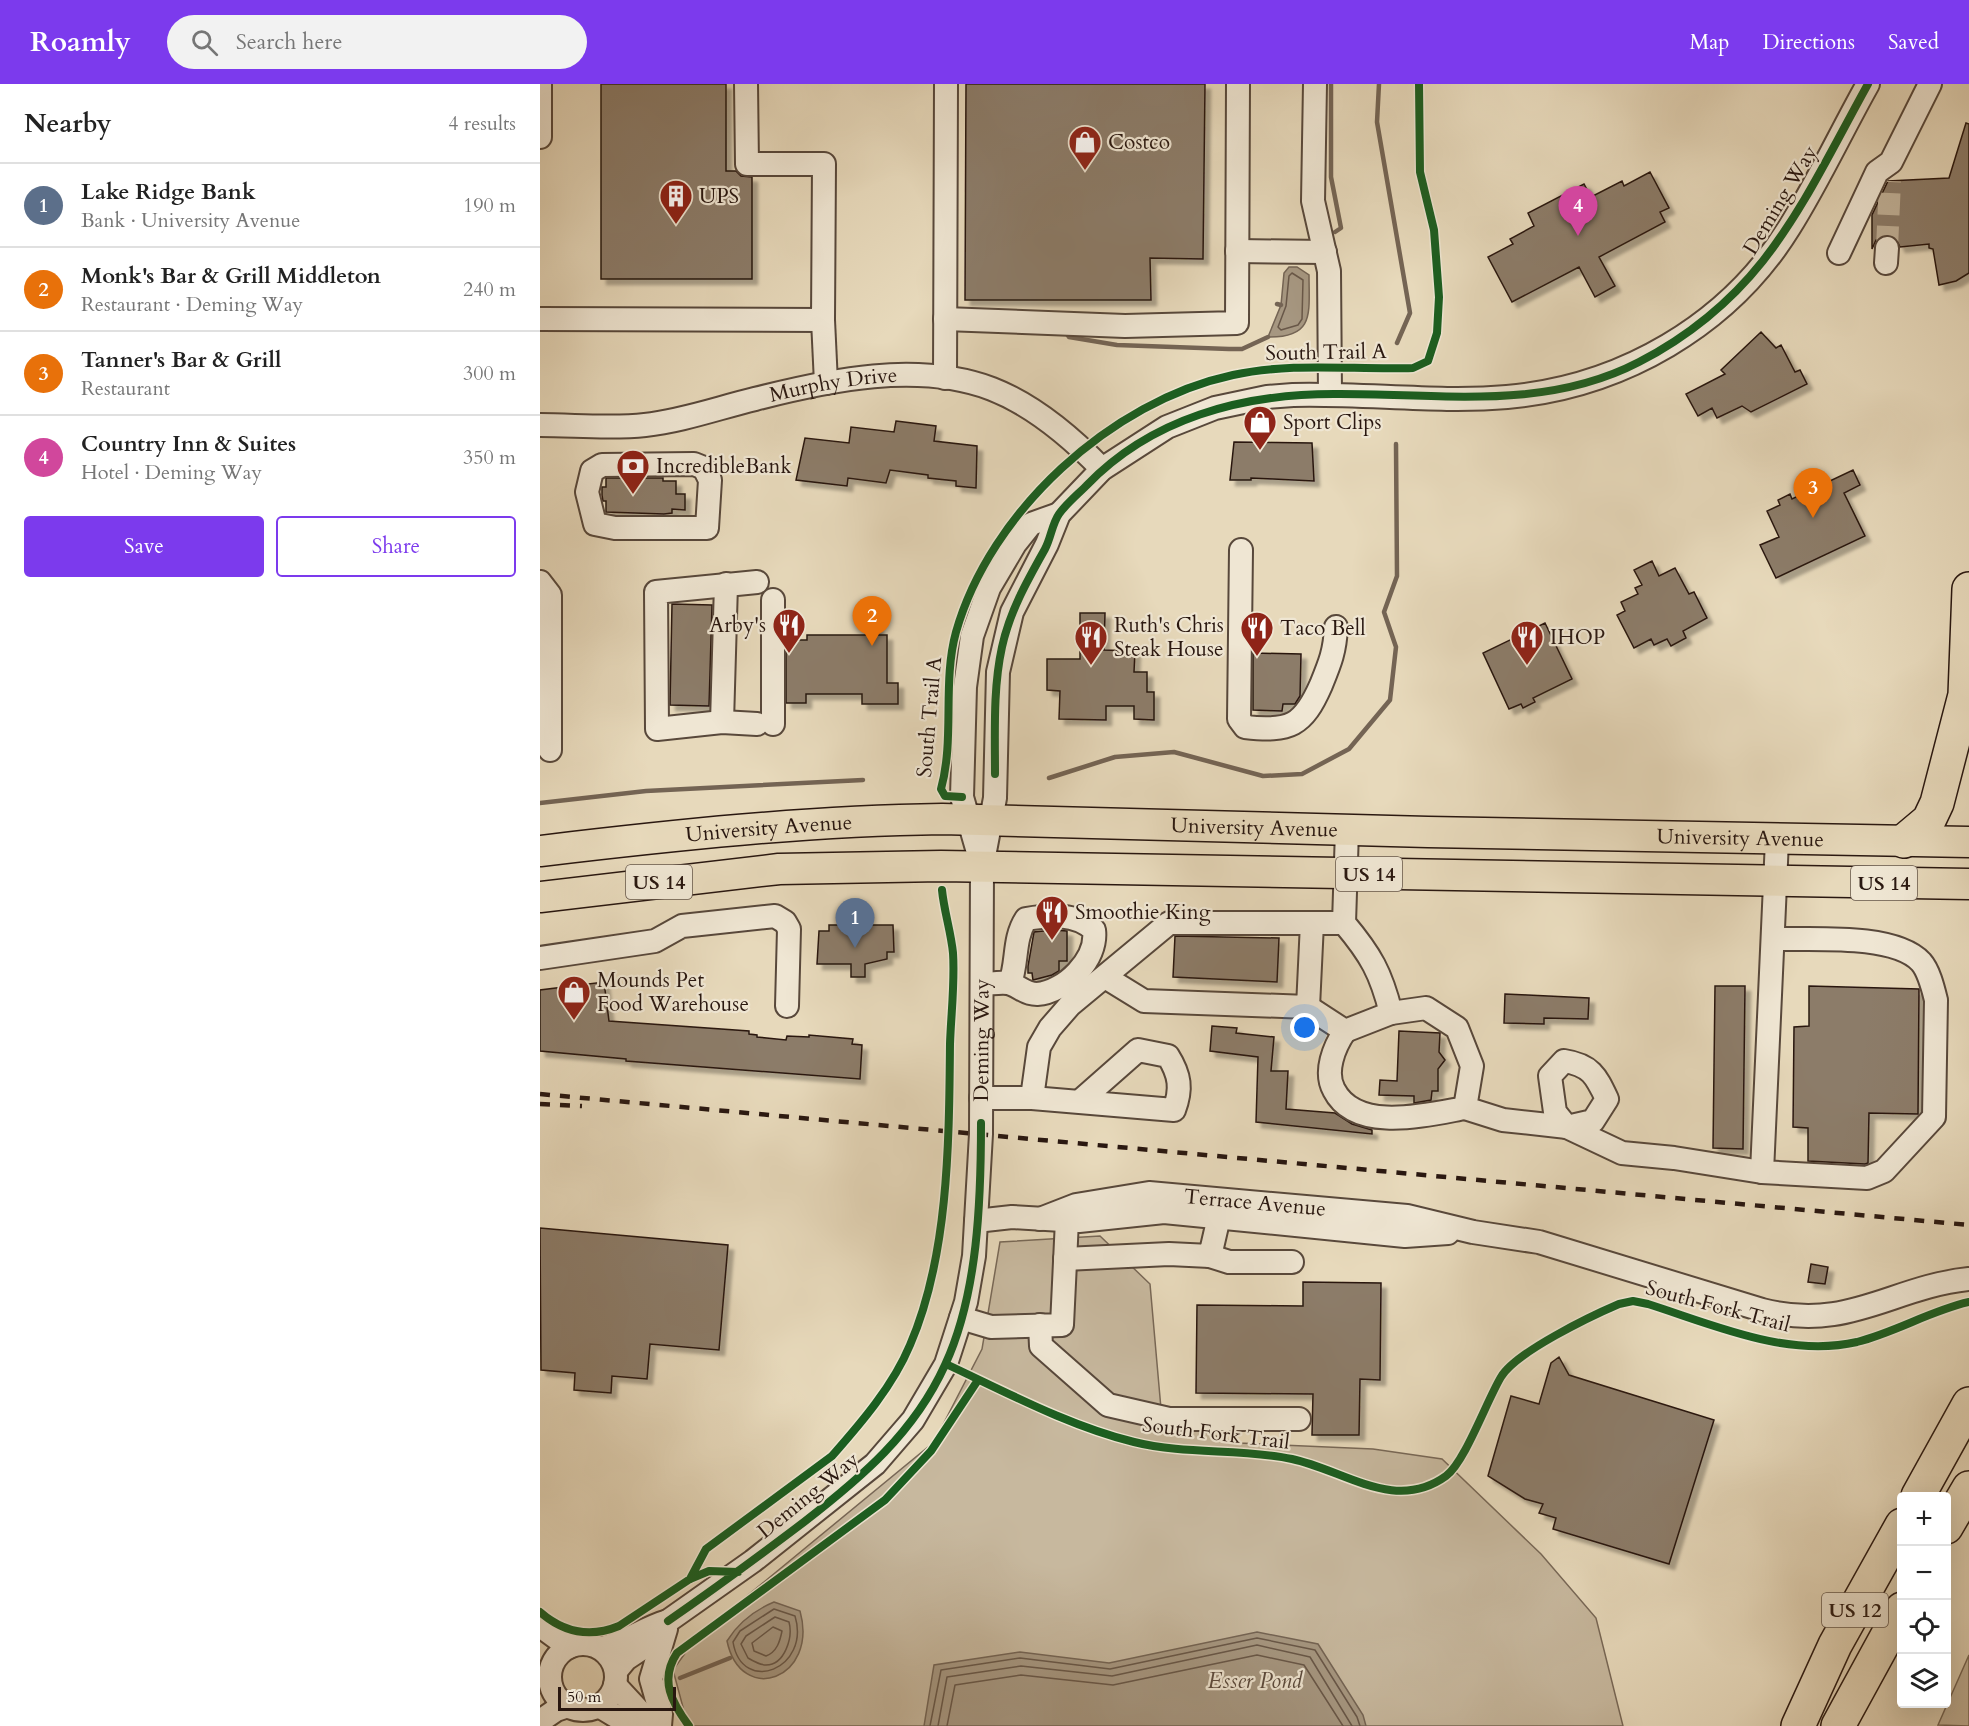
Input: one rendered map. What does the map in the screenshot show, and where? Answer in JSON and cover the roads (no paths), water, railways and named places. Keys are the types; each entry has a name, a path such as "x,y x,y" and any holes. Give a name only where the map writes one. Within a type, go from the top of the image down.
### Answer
{"highway":[{"path":"1904,841 1929,820 1937,803 1967,706 1969,589"},
{"path":"1921,1492 1969,1404"},
{"path":"1951,1520 1969,1488"},
{"name":"US 12","path":"1798,1726 1835,1645 1897,1535"},
{"path":"1855,1726 1894,1623"},
{"name":"US 12","path":"1838,1726 1894,1623"},
{"path":"1784,1726 1812,1696"}],"main road":[{"name":"University Avenue","path":"540,851 740,828 873,820 979,820 1777,840 1969,842"},
{"name":"University Avenue","path":"540,897 779,869 982,867 1969,884"}],"street":[{"path":"540,84 540,137"},
{"path":"746,84 747,164 824,164 823,320 826,383"},
{"path":"945,378 946,84"},
{"path":"945,319 1125,327 1236,323 1238,84"},
{"path":"1315,84 1313,201 1329,271 1330,394"},
{"name":"Deming Way","path":"979,820 995,798 996,698 1003,646 1016,603 1047,544 1059,514 1102,469 1157,433 1184,419 1215,408 1267,397 1330,394 1470,398 1533,394 1595,380 1654,354 1720,308 1769,257 1789,228 1868,84"},
{"path":"1839,253 1877,172 1890,172 1930,84"},
{"path":"1237,251 1324,252"},
{"path":"540,319 823,320"},
{"name":"Murphy Drive","path":"540,425 644,425 712,412 826,383 877,377 945,378 992,389 1031,410 1085,451 1102,469"},
{"path":"694,464 704,468 710,480 707,528 615,528 594,524 587,492 592,471 602,465 694,464"},
{"name":"Deming Way","path":"615,1678 626,1659 653,1641 668,1621 753,1562 875,1464 913,1420 946,1364 962,1318 974,1256 981,1098 982,867 979,820 962,797 965,687 978,614 1000,565 1031,524 1059,514"},
{"path":"1241,550 1239,719 1245,728 1263,729 1289,726 1302,719 1312,706 1335,651 1336,627"},
{"path":"540,582 550,595 550,750"},
{"path":"757,582 656,591 657,729 722,722 765,724 773,600"},
{"path":"722,722 726,584"},
{"path":"1347,830 1344,924 1366,949 1383,979 1391,1013"},
{"path":"1762,1172 1777,840"},
{"path":"540,958 655,941 682,926 775,916 785,922 789,929 787,1006"},
{"path":"1032,1098 1039,1047 1050,1028 1070,1005 1169,924 1344,924"},
{"path":"1308,1007 1311,924"},
{"path":"1465,1108 1472,1066 1458,1028 1426,1008 1391,1013 1345,1031 1334,1047 1329,1082 1341,1103 1357,1113 1409,1119 1465,1108 1503,1120 1567,1127 1622,1153 1674,1158 1762,1172 1867,1178 1884,1171 1934,1117 1936,1000 1933,985 1921,962 1901,949 1880,943 1773,939"},
{"path":"1105,977 1144,1001 1308,1007 1345,1031"},
{"path":"983,984 1010,983"},
{"path":"981,1098 1032,1098 1079,1102"},
{"name":"Terrace Avenue","path":"1040,1219 1076,1205 1125,1195 1149,1193 1222,1208"},
{"path":"1210,1256 1213,1235 1222,1208"},
{"name":"Terrace Avenue","path":"976,1221 1012,1217 1079,1221 1148,1212 1222,1208 1407,1216 1473,1232 1539,1242 1762,1310 1796,1316 1817,1317 1856,1311 1938,1285 1969,1279"},
{"path":"962,1318 992,1327 1062,1325 1066,1220"},
{"path":"1065,1259 1169,1254 1210,1256 1229,1262 1292,1262"},
{"path":"1040,1325 1041,1346 1108,1405 1169,1419 1299,1419"},
{"path":"660,1726 661,1714 651,1679 668,1621"},
{"name":"Deming Way","path":"600,1648 614,1646 645,1627 668,1621"},
{"path":"540,1626 569,1647"},
{"path":"585,1643 600,1648 613,1662 615,1678 606,1700 599,1706 583,1710 568,1706 554,1693 546,1676 561,1652 569,1647 585,1643"},
{"path":"615,1678 652,1726"},
{"path":"540,1721 556,1710 568,1706"},
{"path":"599,1706 632,1726"}],"water":[{"path":"1289,267 1297,267 1309,275 1306,321 1302,328 1294,333 1268,337 1281,305 1284,273"},
{"path":"774,1602 800,1611 803,1635 799,1654 789,1668 776,1676 761,1678 747,1674 735,1661 727,1641 747,1618"},
{"name":"Esser Pond","path":"1257,1632 1318,1644 1363,1715 1366,1726 924,1726 934,1665 1020,1652 1109,1663"}],"waterway":[{"path":"1331,84 1331,177 1341,228 1335,232"},
{"path":"1379,84 1377,122 1410,313 1397,343"},
{"path":"1277,304 1281,305"},
{"path":"1067,334 1069,337 1117,345 1229,349 1242,349 1268,337"},
{"path":"1049,778 1115,757 1174,752 1263,776 1302,774 1349,749 1390,700 1396,647 1384,612 1397,576 1396,444"},
{"path":"540,803 646,791 863,780"},
{"path":"680,1678 730,1658"}],"tunnel":[{"path":"1887,248 1890,181"}],"railway":[{"path":"540,1094 1969,1225"},
{"path":"540,1104 582,1106"}],"place":[{"name":"Costco","path":"1085,171"},
{"name":"UPS","path":"676,225"},
{"name":"Country Inn & Suites","path":"1578,236"},
{"name":"Sport Clips","path":"1260,451"},
{"name":"IncredibleBank","path":"633,495"},
{"name":"Tanner's Bar & Grill","path":"1813,518"},
{"name":"Monk's Bar & Grill Middleton","path":"872,646"},
{"name":"Arby's","path":"789,654"},
{"name":"Taco Bell","path":"1257,657"},
{"name":"Ruth's Chris Steak House","path":"1091,666"},
{"name":"IHOP","path":"1527,666"},
{"name":"Smoothie King","path":"1052,941"},
{"name":"Lake Ridge Bank","path":"855,948"},
{"name":"Mounds Pet Food Warehouse","path":"574,1021"}]}
